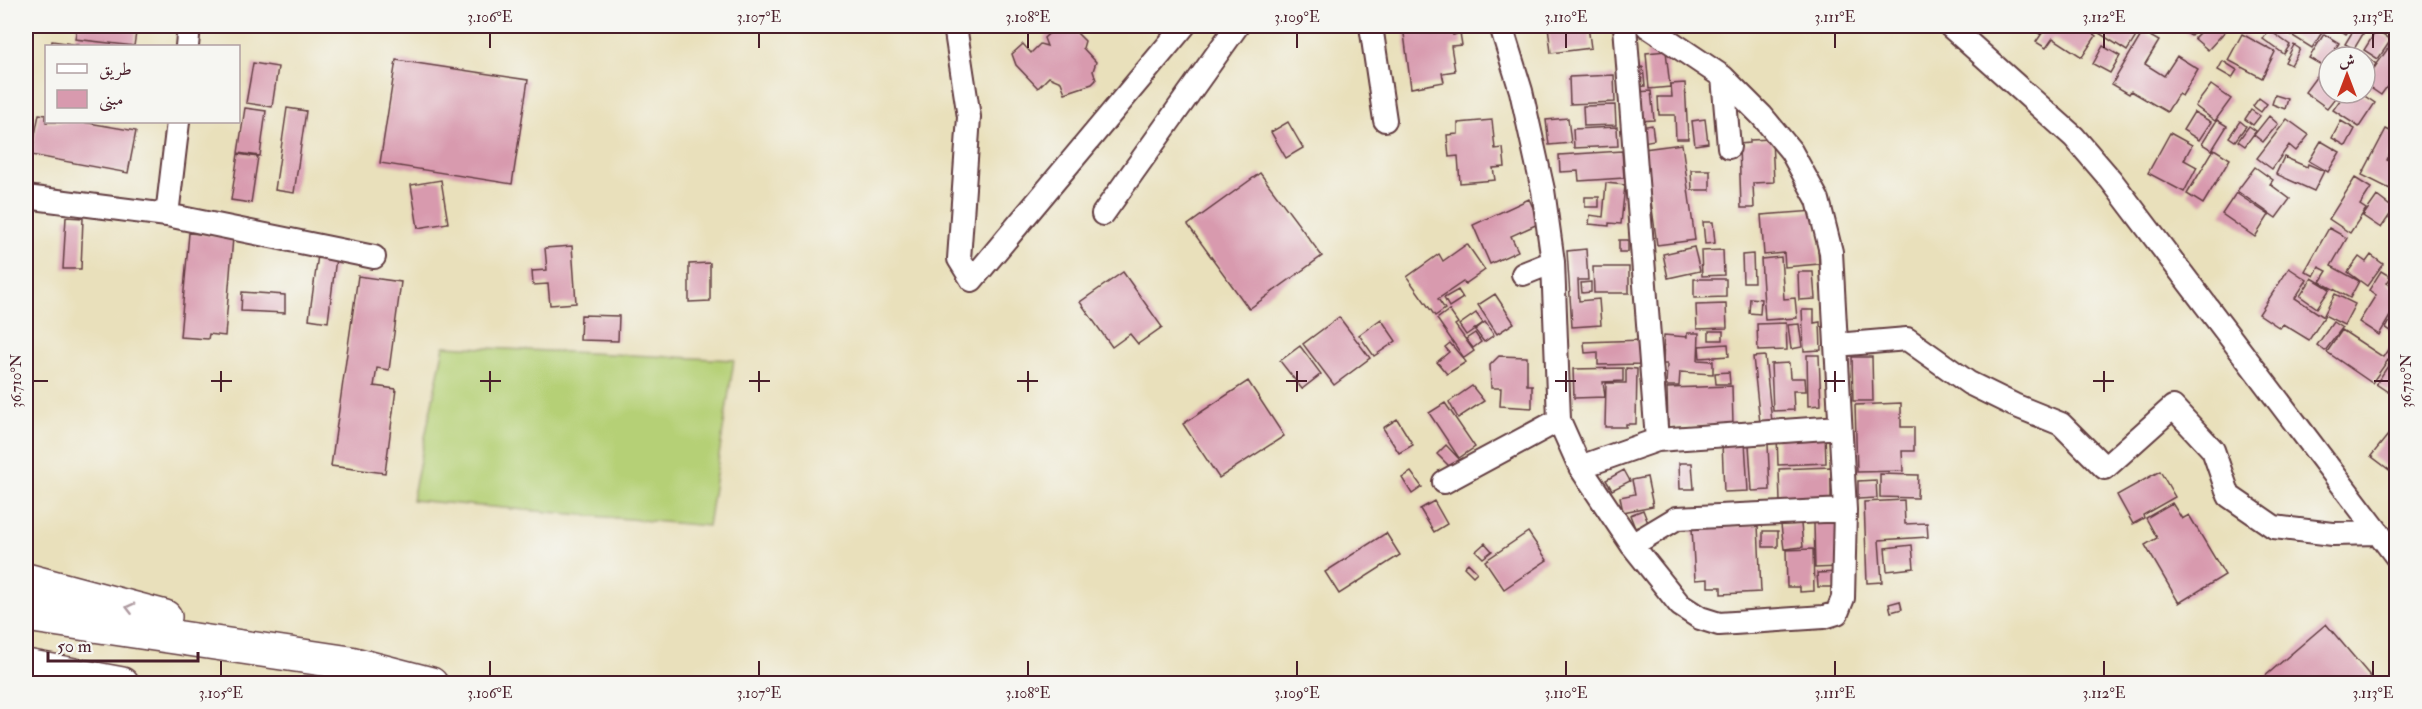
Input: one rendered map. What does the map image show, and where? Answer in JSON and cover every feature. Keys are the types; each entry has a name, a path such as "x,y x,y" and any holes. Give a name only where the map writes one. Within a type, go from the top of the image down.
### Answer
{"highway":[{"path":"26,580 431,684"},
{"path":"26,615 350,663"},
{"path":"26,666 122,684"}],"street":[{"path":"187,45 189,26"},
{"path":"955,26 969,117 959,259 972,280 1184,26"},
{"path":"1103,214 1237,26"},
{"path":"1371,26 1385,120"},
{"path":"1501,26 1521,91 1544,190 1553,262 1559,420 1580,467 1632,545 1680,604 1700,618 1719,624 1824,617 1837,613 1843,598 1845,510 1831,252 1818,200 1791,151 1762,116 1723,77 1647,26"},
{"path":"1625,26 1657,440"},
{"path":"1950,26 2074,137 2111,180 2397,556"},
{"path":"1723,77 1729,147"},
{"path":"167,215 178,123"},
{"path":"26,197 167,215 374,257"},
{"path":"1523,274 1553,262"},
{"path":"1836,345 1907,339 1969,383 2014,405 2061,423 2105,468 2173,407 2212,450 2229,496 2274,527 2333,534 2379,533"},
{"path":"1444,482 1559,420"},
{"path":"1580,467 1657,440 1840,427"},
{"path":"1632,545 1677,518 1845,510"}],"green space":[{"path":"444,346 734,360 708,526 412,500"}],"building":[{"path":"77,26 137,26 134,45 75,39"},
{"path":"1057,26 1086,26 1074,30 1085,41 1083,48 1096,62 1093,71 1096,80 1092,84 1065,93 1061,82 1049,77 1038,88 1016,65 1012,54 1023,44 1031,53 1040,44 1047,46 1044,38"},
{"path":"1403,26 1451,26 1453,35 1460,33 1462,45 1451,46 1455,71 1442,73 1444,82 1411,88"},
{"path":"1548,26 1588,26 1591,48 1551,53"},
{"path":"2026,26 2045,26 2040,34"},
{"path":"2047,26 2081,26 2096,36 2082,57 2053,38 2046,48 2036,42"},
{"path":"2088,26 2139,26 2142,27 2127,51"},
{"path":"2175,26 2198,26 2191,36"},
{"path":"2206,26 2230,26 2208,50 2194,38"},
{"path":"2282,26 2314,26 2323,31 2312,48 2280,28"},
{"path":"2352,26 2346,34 2337,28"},
{"path":"2356,26 2366,29 2356,45 2345,44"},
{"path":"2269,30 2290,45 2284,54 2263,39"},
{"path":"2376,31 2391,40 2378,59 2377,45 2367,45"},
{"path":"2143,32 2159,41 2145,64 2164,76 2177,56 2198,69 2182,96 2178,94 2167,112 2131,91 2129,94 2112,84"},
{"path":"2242,34 2275,52 2262,78 2228,60"},
{"path":"2324,34 2339,43 2338,45 2317,45"},
{"path":"2396,37 2396,74 2381,95 2377,92 2377,64"},
{"path":"52,41 78,45 51,45"},
{"path":"2294,45 2300,49 2291,65 2285,62"},
{"path":"2317,45 2317,62 2309,58"},
{"path":"2103,46 2120,56 2110,73 2093,64"},
{"path":"1666,51 1670,87 1649,89 1646,53"},
{"path":"396,60 528,80 512,184 380,163"},
{"path":"2223,61 2237,70 2232,78 2218,70"},
{"path":"253,63 278,67 272,107 246,103"},
{"path":"1643,67 1645,86 1636,87 1634,68"},
{"path":"1614,75 1615,102 1570,104 1569,77"},
{"path":"2317,76 2317,101 2305,92"},
{"path":"1685,83 1688,139 1676,139 1675,115 1659,115 1658,97 1672,97 1671,84"},
{"path":"2211,85 2231,99 2215,121 2195,106"},
{"path":"1651,91 1654,120 1638,121 1635,92"},
{"path":"2275,95 2288,99 2285,109 2272,104"},
{"path":"2259,98 2267,104 2261,112 2253,106"},
{"path":"1615,105 1616,125 1584,126 1583,106"},
{"path":"2337,105 2374,105 2359,127 2333,110"},
{"path":"245,108 266,111 260,156 238,153"},
{"path":"287,108 306,111 294,193 275,190"},
{"path":"2251,110 2260,116 2253,125 2245,119"},
{"path":"2194,112 2211,122 2199,140 2183,130"},
{"path":"39,114 45,115 45,123 89,123 136,131 128,173 31,155"},
{"path":"2269,116 2278,124 2263,142 2254,135"},
{"path":"1568,118 1571,143 1549,145 1546,120"},
{"path":"1705,119 1708,143 1695,145 1692,121"},
{"path":"2287,119 2309,135 2296,151 2289,145 2272,169 2257,158"},
{"path":"1492,120 1495,149 1503,148 1505,167 1493,168 1495,180 1460,183 1458,156 1449,157 1447,135 1458,134 1458,123"},
{"path":"2217,120 2227,126 2212,150 2202,144"},
{"path":"2240,121 2246,126 2235,141 2229,137"},
{"path":"2341,121 2355,129 2346,146 2332,138"},
{"path":"1288,122 1303,148 1286,158 1271,132"},
{"path":"1652,125 1654,140 1643,142 1640,127"},
{"path":"2249,126 2256,131 2245,146 2238,141"},
{"path":"1617,127 1618,146 1574,148 1573,129"},
{"path":"2386,129 2396,134 2396,140 2387,160 2396,165 2396,192 2362,175"},
{"path":"2170,133 2192,145 2184,160 2197,167 2184,192 2148,173"},
{"path":"1772,139 1774,182 1753,183 1754,208 1741,208 1739,144 1750,143 1750,140"},
{"path":"2321,141 2340,152 2328,172 2309,161"},
{"path":"1682,144 1695,240 1657,245 1644,149"},
{"path":"2214,149 2230,159 2203,204 2187,194"},
{"path":"1622,151 1624,178 1579,181 1578,171 1560,172 1559,155"},
{"path":"238,154 258,157 251,203 231,200"},
{"path":"2284,157 2307,167 2308,164 2324,171 2314,191 2276,174"},
{"path":"2255,167 2273,180 2270,184 2290,199 2276,218 2237,191"},
{"path":"1691,170 1710,170 1710,190 1692,190"},
{"path":"1260,173 1322,256 1249,309 1188,225"},
{"path":"2355,178 2371,188 2360,205 2366,209 2350,233 2329,219"},
{"path":"441,180 448,223 418,228 411,185"},
{"path":"1606,183 1625,185 1621,224 1609,223 1609,226 1589,224 1590,215 1603,217"},
{"path":"2236,193 2269,215 2255,237 2222,214"},
{"path":"2377,196 2394,209 2381,228 2363,216"},
{"path":"1585,197 1599,197 1599,207 1585,207"},
{"path":"1529,199 1540,223 1511,236 1518,251 1490,264 1473,225"},
{"path":"1815,211 1819,264 1785,267 1784,253 1764,255 1761,215"},
{"path":"66,217 83,218 81,269 63,269"},
{"path":"1703,222 1713,222 1715,243 1705,244"},
{"path":"2329,228 2347,238 2331,266 2359,281 2350,298 2320,282 2327,271 2319,267 2314,276 2305,271"},
{"path":"189,233 233,237 225,336 209,334 208,339 180,337"},
{"path":"1619,240 1628,240 1628,252 1619,252"},
{"path":"1467,244 1485,270 1438,299 1445,309 1435,316 1407,277 1439,254 1443,261"},
{"path":"572,246 576,303 550,305 548,284 533,285 532,271 547,270 545,248"},
{"path":"1694,247 1700,271 1668,278 1663,254"},
{"path":"1586,249 1588,280 1578,280 1579,301 1599,299 1601,325 1572,327 1567,251"},
{"path":"1723,250 1724,275 1702,276 1701,251"},
{"path":"1753,254 1754,282 1743,282 1742,255"},
{"path":"318,255 336,258 328,322 309,319"},
{"path":"2371,255 2383,264 2367,286 2348,272 2359,257 2366,262"},
{"path":"1781,257 1784,299 1795,298 1797,318 1765,320 1761,259"},
{"path":"710,263 710,301 689,302 689,264"},
{"path":"1593,267 1629,267 1629,293 1594,293"},
{"path":"2289,268 2307,280 2295,298 2324,317 2309,340 2283,324 2280,328 2259,314"},
{"path":"2381,271 2391,277 2387,283 2396,289 2396,306 2379,335 2359,322 2376,295 2369,290"},
{"path":"1123,272 1162,327 1138,344 1130,334 1112,347 1080,302"},
{"path":"1798,272 1813,272 1815,299 1799,300"},
{"path":"358,276 401,282 389,370 377,368 374,386 396,389 385,473 331,466"},
{"path":"2312,278 2330,289 2317,308 2300,296"},
{"path":"1694,279 1726,279 1726,297 1694,298"},
{"path":"1591,282 1591,292 1582,293 1581,283"},
{"path":"1458,290 1463,298 1449,307 1444,298"},
{"path":"242,292 285,295 285,313 241,311"},
{"path":"1495,294 1514,323 1497,334 1478,305"},
{"path":"2335,294 2355,304 2344,325 2324,315"},
{"path":"1750,298 1761,299 1760,314 1749,313"},
{"path":"1726,304 1727,328 1697,329 1696,305"},
{"path":"1449,310 1458,323 1455,325 1474,351 1464,358 1437,319"},
{"path":"1802,310 1814,310 1814,323 1820,322 1821,350 1804,351"},
{"path":"2396,311 2396,334 2386,328"},
{"path":"1476,313 1483,323 1466,335 1459,325"},
{"path":"581,315 619,316 618,341 580,340"},
{"path":"1339,317 1370,358 1334,385 1303,344"},
{"path":"1381,319 1396,341 1374,356 1359,335"},
{"path":"1485,322 1494,335 1484,342 1475,330"},
{"path":"2333,322 2342,328 2325,351 2317,345"},
{"path":"1786,323 1787,350 1758,351 1757,324"},
{"path":"1799,324 1802,347 1791,349 1788,325"},
{"path":"2342,330 2383,357 2396,338 2396,366 2388,360 2372,383 2327,352"},
{"path":"1709,331 1723,331 1723,340 1709,340"},
{"path":"1475,333 1481,342 1473,348 1466,339"},
{"path":"1687,333 1699,333 1698,360 1713,361 1713,374 1680,372 1679,386 1666,386 1667,364 1663,364 1664,335 1687,337"},
{"path":"1643,340 1644,364 1598,365 1598,352 1585,353 1584,342"},
{"path":"1450,343 1466,362 1447,374 1437,362 1449,352 1445,347"},
{"path":"1728,344 1729,356 1700,358 1699,346"},
{"path":"1300,346 1321,374 1302,389 1280,361"},
{"path":"1807,355 1819,355 1821,405 1808,406"},
{"path":"1499,356 1527,357 1527,385 1532,385 1532,408 1500,406 1501,388 1491,388 1490,365"},
{"path":"1765,356 1772,422 1760,423 1753,357"},
{"path":"1852,357 1872,357 1873,401 1853,401"},
{"path":"1789,363 1790,378 1805,378 1806,391 1793,391 1794,410 1773,411 1771,364"},
{"path":"2390,363 2396,368 2396,380 2388,392 2376,384"},
{"path":"1623,368 1623,381 1603,382 1605,397 1574,398 1573,369"},
{"path":"1626,368 1637,369 1636,424 1626,424 1626,427 1605,427 1606,383 1626,383"},
{"path":"1729,372 1730,384 1716,384 1715,373"},
{"path":"1248,381 1284,436 1219,478 1183,424"},
{"path":"1472,386 1484,401 1458,418 1449,402"},
{"path":"1732,386 1733,425 1668,427 1667,388"},
{"path":"1445,403 1475,447 1459,458 1429,413"},
{"path":"1901,403 1901,427 1914,427 1914,451 1902,451 1903,471 1857,472 1855,405"},
{"path":"1397,419 1413,445 1399,453 1383,428"},
{"path":"1825,433 1826,463 1778,465 1777,435"},
{"path":"2388,435 2396,441 2396,475 2371,456"},
{"path":"1745,442 1748,491 1724,492 1722,443"},
{"path":"1768,444 1770,490 1752,491 1749,445"},
{"path":"1446,445 1461,461 1452,469 1437,454"},
{"path":"1679,463 1692,463 1694,489 1680,489"},
{"path":"1831,467 1831,500 1780,502 1779,469"},
{"path":"1624,470 1630,481 1612,490 1606,480"},
{"path":"2160,471 2175,497 2143,515 2144,518 2133,524 2117,495"},
{"path":"1411,472 1422,487 1412,494 1402,478"},
{"path":"1880,474 1918,475 1917,498 1880,497"},
{"path":"1647,477 1653,506 1623,512 1620,497 1635,494 1632,480"},
{"path":"1876,480 1877,498 1858,499 1858,481"},
{"path":"1904,500 1905,524 1927,523 1928,537 1879,540 1882,582 1867,583 1864,502"},
{"path":"1434,501 1447,524 1434,532 1420,509"},
{"path":"2172,503 2182,519 2189,515 2225,575 2179,603 2145,545 2157,538 2146,518"},
{"path":"1643,510 1648,523 1635,528 1630,515"},
{"path":"1838,521 1839,567 1815,568 1814,522"},
{"path":"1801,524 1803,547 1784,549 1781,525"},
{"path":"1758,525 1761,592 1721,594 1721,587 1708,587 1708,579 1695,580 1692,528"},
{"path":"1763,531 1778,531 1778,547 1763,547"},
{"path":"1528,532 1547,560 1504,589 1485,561"},
{"path":"1386,533 1400,555 1339,594 1325,572"},
{"path":"1485,543 1492,551 1483,558 1476,551"},
{"path":"1912,545 1914,568 1887,571 1885,548"},
{"path":"1813,549 1814,591 1800,592 1800,587 1787,587 1786,550"},
{"path":"1468,563 1477,572 1473,576 1464,567"},
{"path":"1840,572 1840,587 1818,587 1817,573"},
{"path":"1900,601 1902,609 1891,612 1889,604"},
{"path":"2326,624 2377,684 2256,684"}]}
